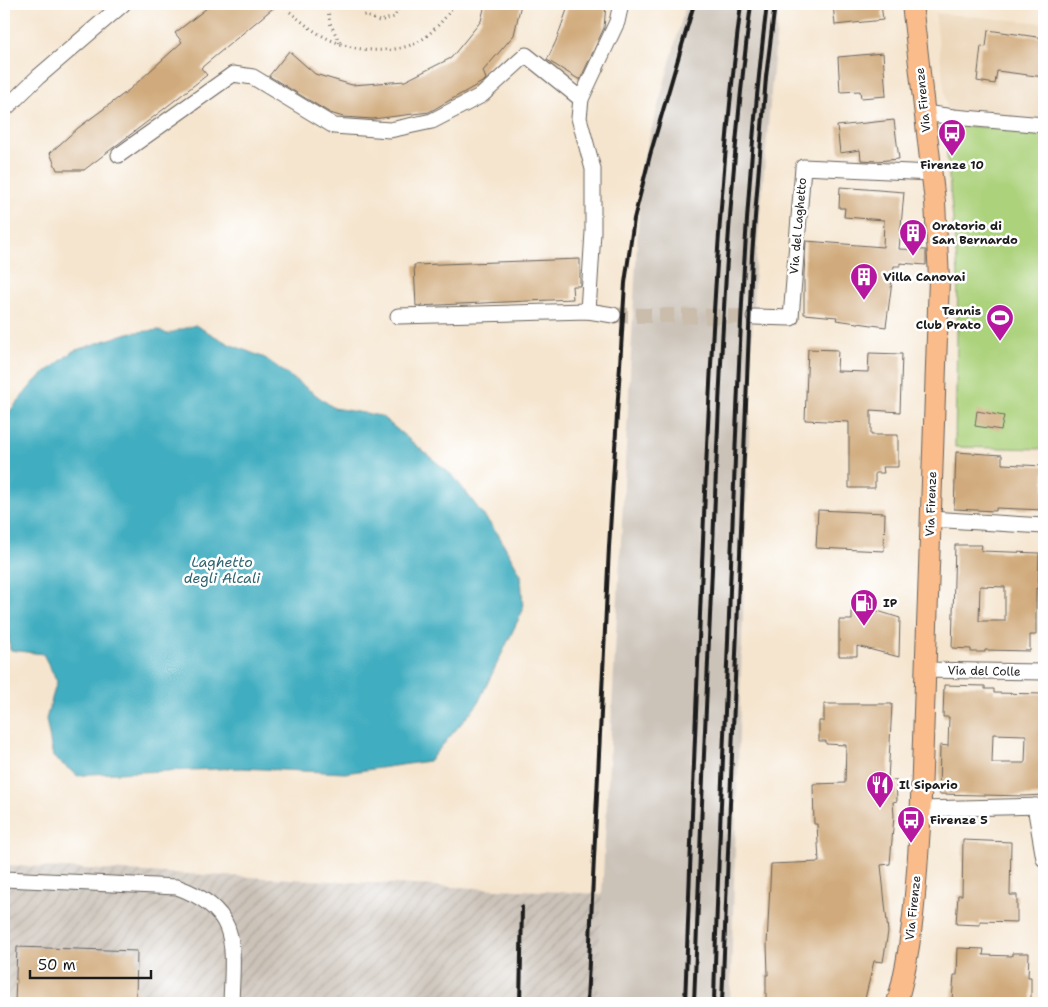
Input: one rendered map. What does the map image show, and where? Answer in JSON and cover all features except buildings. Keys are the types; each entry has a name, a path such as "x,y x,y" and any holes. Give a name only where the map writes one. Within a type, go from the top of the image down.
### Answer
{"main road":[{"name":"Via Firenze","path":"897,1003 908,960 915,896 920,810 939,279 932,173 912,4"}],"street":[{"path":"4,110 38,77 123,4"},
{"path":"588,311 593,232 593,169 579,118 581,99 617,22 621,4"},
{"path":"119,155 233,74 253,77 334,126 390,130 432,121 482,95 526,55 581,99"},
{"path":"924,113 954,118 1044,125"},
{"name":"Via del Laghetto","path":"754,318 791,318 803,166 932,173"},
{"path":"398,316 588,311 613,315"},
{"path":"930,519 1044,526"},
{"name":"Via del Colle","path":"924,670 1044,672"},
{"path":"920,810 1040,806 1044,859"},
{"path":"4,879 177,887 196,894 216,908 228,928 233,950 231,1003"}],"path":[{"path":"327,4 330,23 341,44"},
{"path":"364,16 379,21 395,16 400,4"},
{"path":"290,12 321,35 341,44 357,48 382,50 412,45 437,27 455,4"}],"shaded area":[{"path":"686,4 779,4 754,281 730,1003 598,1003 602,894 641,168"},
{"path":"935,13 1044,23 1044,120 947,110"},
{"path":"4,865 602,894 598,1003 4,1003"}],"green space":[{"name":"Tennis Club Prato","path":"944,124 1044,132 1044,449 955,447 958,274"}],"water":[{"name":"Laghetto degli Alcali","path":"195,325 229,344 265,358 334,408 381,416 454,477 498,534 521,575 523,610 477,705 429,761 345,773 241,768 78,776 53,757 46,719 57,681 43,654 10,650 7,618 4,616 4,418 35,381 73,351 128,333 159,330 167,334"}],"tunnel":[{"path":"613,315 754,317"}],"railway":[{"path":"587,1003 609,547 625,283 634,219 650,155 694,4"},
{"path":"685,1003 701,577 713,324 727,132 741,4"},
{"path":"694,1003 722,342 736,139 751,4"},
{"path":"714,1003 738,386 746,233 767,4"},
{"path":"722,1003 752,255 766,77 775,4"},
{"path":"520,1003 522,907"}],"place":[{"name":"Firenze 10","path":"952,157"},
{"name":"Oratorio di San Bernardo","path":"913,257"},
{"name":"Villa Canovai","path":"864,301"},
{"name":"Tennis Club Prato","path":"1000,342"},
{"name":"IP","path":"864,627"},
{"name":"Il Sipario","path":"880,809"},
{"name":"Firenze 5","path":"911,844"}]}
